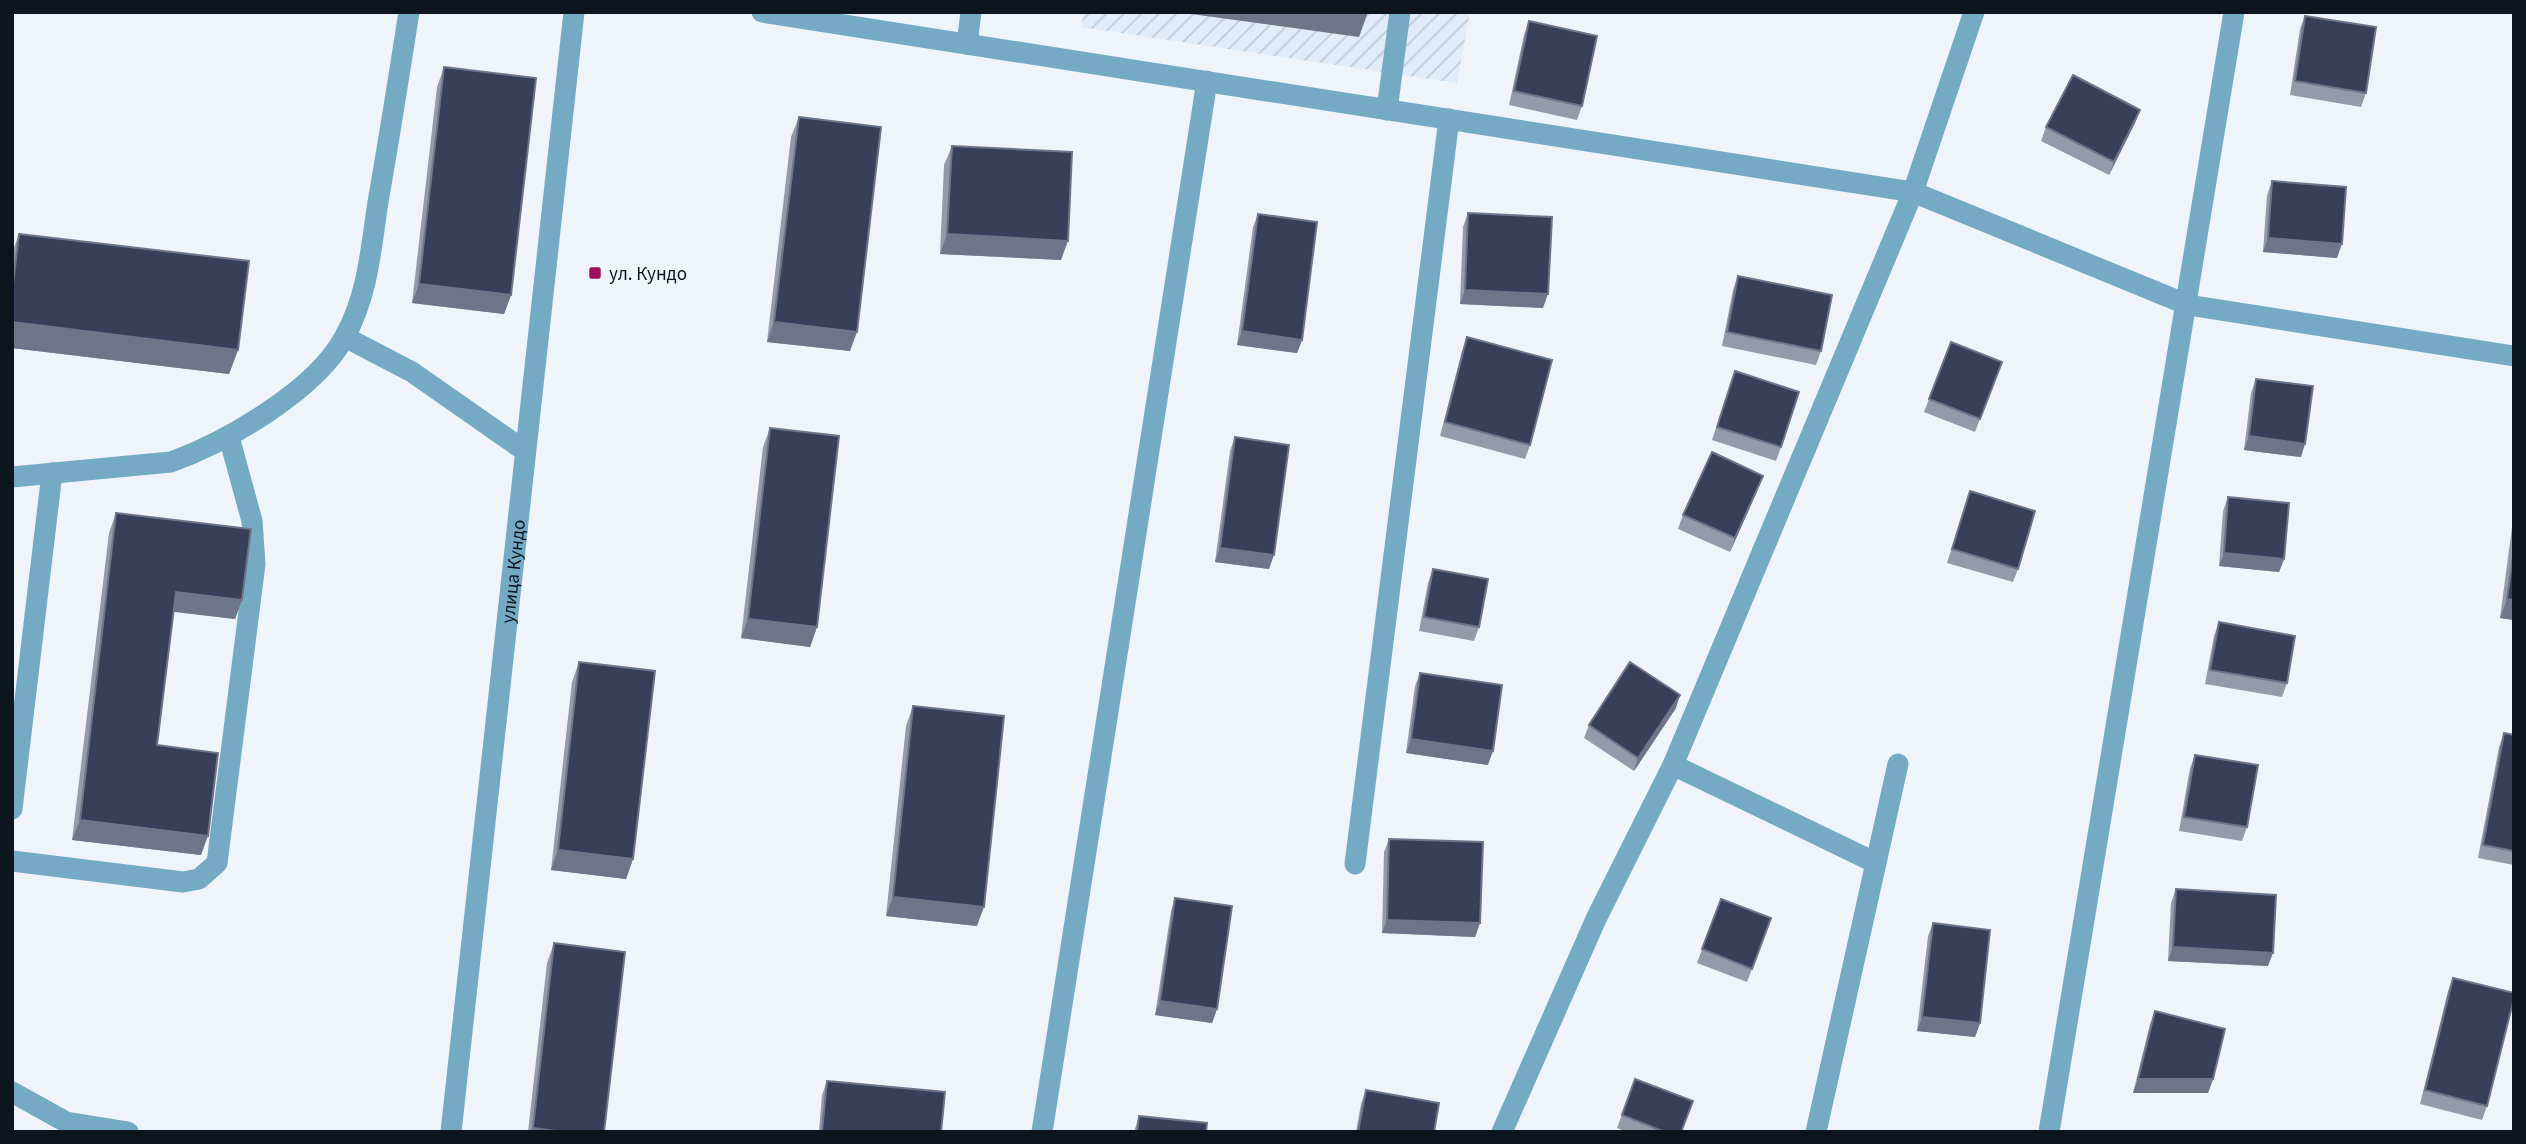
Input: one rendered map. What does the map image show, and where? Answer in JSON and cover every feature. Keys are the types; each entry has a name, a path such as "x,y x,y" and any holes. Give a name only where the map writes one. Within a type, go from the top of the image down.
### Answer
{"street":[{"path":"12,477 170,462 229,438 305,383 321,368 345,337 362,299 409,12"},
{"name":"улица Кундо","path":"451,1132 574,12"},
{"path":"762,12 1913,192 2188,305 2514,356"},
{"path":"967,44 971,12"},
{"path":"1387,110 1401,12"},
{"path":"1502,1132 1595,919 1673,765 1913,192 1974,12"},
{"path":"2049,1132 2188,305 2234,12"},
{"path":"1042,1132 1207,81"},
{"path":"1355,864 1449,119"},
{"path":"345,337 412,372 525,451"},
{"path":"12,862 184,882 199,879 217,863 255,564 252,521 229,438"},
{"path":"12,809 52,473"},
{"path":"1816,1132 1898,764"},
{"path":"1673,765 1876,863"},
{"path":"12,1092 66,1122 128,1132"}],"shaded area":[{"path":"1084,12 1470,12 1457,83 1081,27"}],"building":[{"path":"2305,16 2376,27 2366,93 2295,81"},
{"path":"1529,21 1597,36 1582,106 1514,91"},
{"path":"444,67 536,78 511,295 419,284"},
{"path":"2073,75 2140,110 2114,162 2046,127"},
{"path":"799,117 881,127 857,332 774,322"},
{"path":"952,146 1072,152 1068,241 947,234"},
{"path":"2272,181 2346,187 2342,244 2268,238"},
{"path":"1468,213 1552,217 1548,294 1465,290"},
{"path":"1258,214 1317,222 1302,340 1242,331"},
{"path":"19,234 249,261 238,350 12,322 12,293"},
{"path":"1738,276 1832,295 1821,351 1727,332"},
{"path":"1467,337 1552,360 1530,445 1445,422"},
{"path":"1951,342 2002,362 1980,419 1929,399"},
{"path":"1735,371 1799,392 1781,447 1717,427"},
{"path":"2256,379 2313,386 2305,444 2249,436"},
{"path":"770,428 839,436 817,627 748,619"},
{"path":"1235,437 1289,445 1274,555 1220,548"},
{"path":"1712,452 1763,476 1735,538 1683,515"},
{"path":"1970,491 2035,511 2018,569 1952,549"},
{"path":"2228,497 2289,503 2284,559 2224,553"},
{"path":"116,513 251,529 242,600 176,592 157,745 218,753 208,836 80,820"},
{"path":"2514,549 2514,600 2507,599"},
{"path":"1433,569 1488,579 1479,627 1424,617"},
{"path":"2219,622 2295,636 2287,683 2210,670"},
{"path":"579,662 655,671 633,859 558,850"},
{"path":"1630,662 1680,695 1638,758 1589,725"},
{"path":"1420,673 1502,685 1493,751 1411,739"},
{"path":"913,706 1004,716 984,907 893,897"},
{"path":"2504,733 2514,735 2514,851 2483,845"},
{"path":"2195,755 2258,765 2247,827 2184,817"},
{"path":"1389,839 1483,842 1480,923 1387,920"},
{"path":"2176,889 2276,895 2273,953 2173,947"},
{"path":"1175,898 1232,906 1217,1009 1160,1001"},
{"path":"1721,899 1771,918 1752,969 1702,949"},
{"path":"1933,923 1990,930 1980,1023 1922,1017"},
{"path":"554,943 625,952 604,1132 564,1132 533,1128"},
{"path":"2453,978 2514,993 2487,1106 2425,1090"},
{"path":"2155,1011 2225,1029 2213,1079 2138,1079"},
{"path":"1635,1079 1693,1101 1681,1132 1665,1132 1622,1115"},
{"path":"827,1081 945,1092 941,1132 822,1132"},
{"path":"1366,1090 1439,1103 1434,1132 1358,1132"},
{"path":"1139,1116 1207,1123 1206,1132 1137,1132"}],"place":[{"name":"ул. Кундо","path":"595,273"}]}
